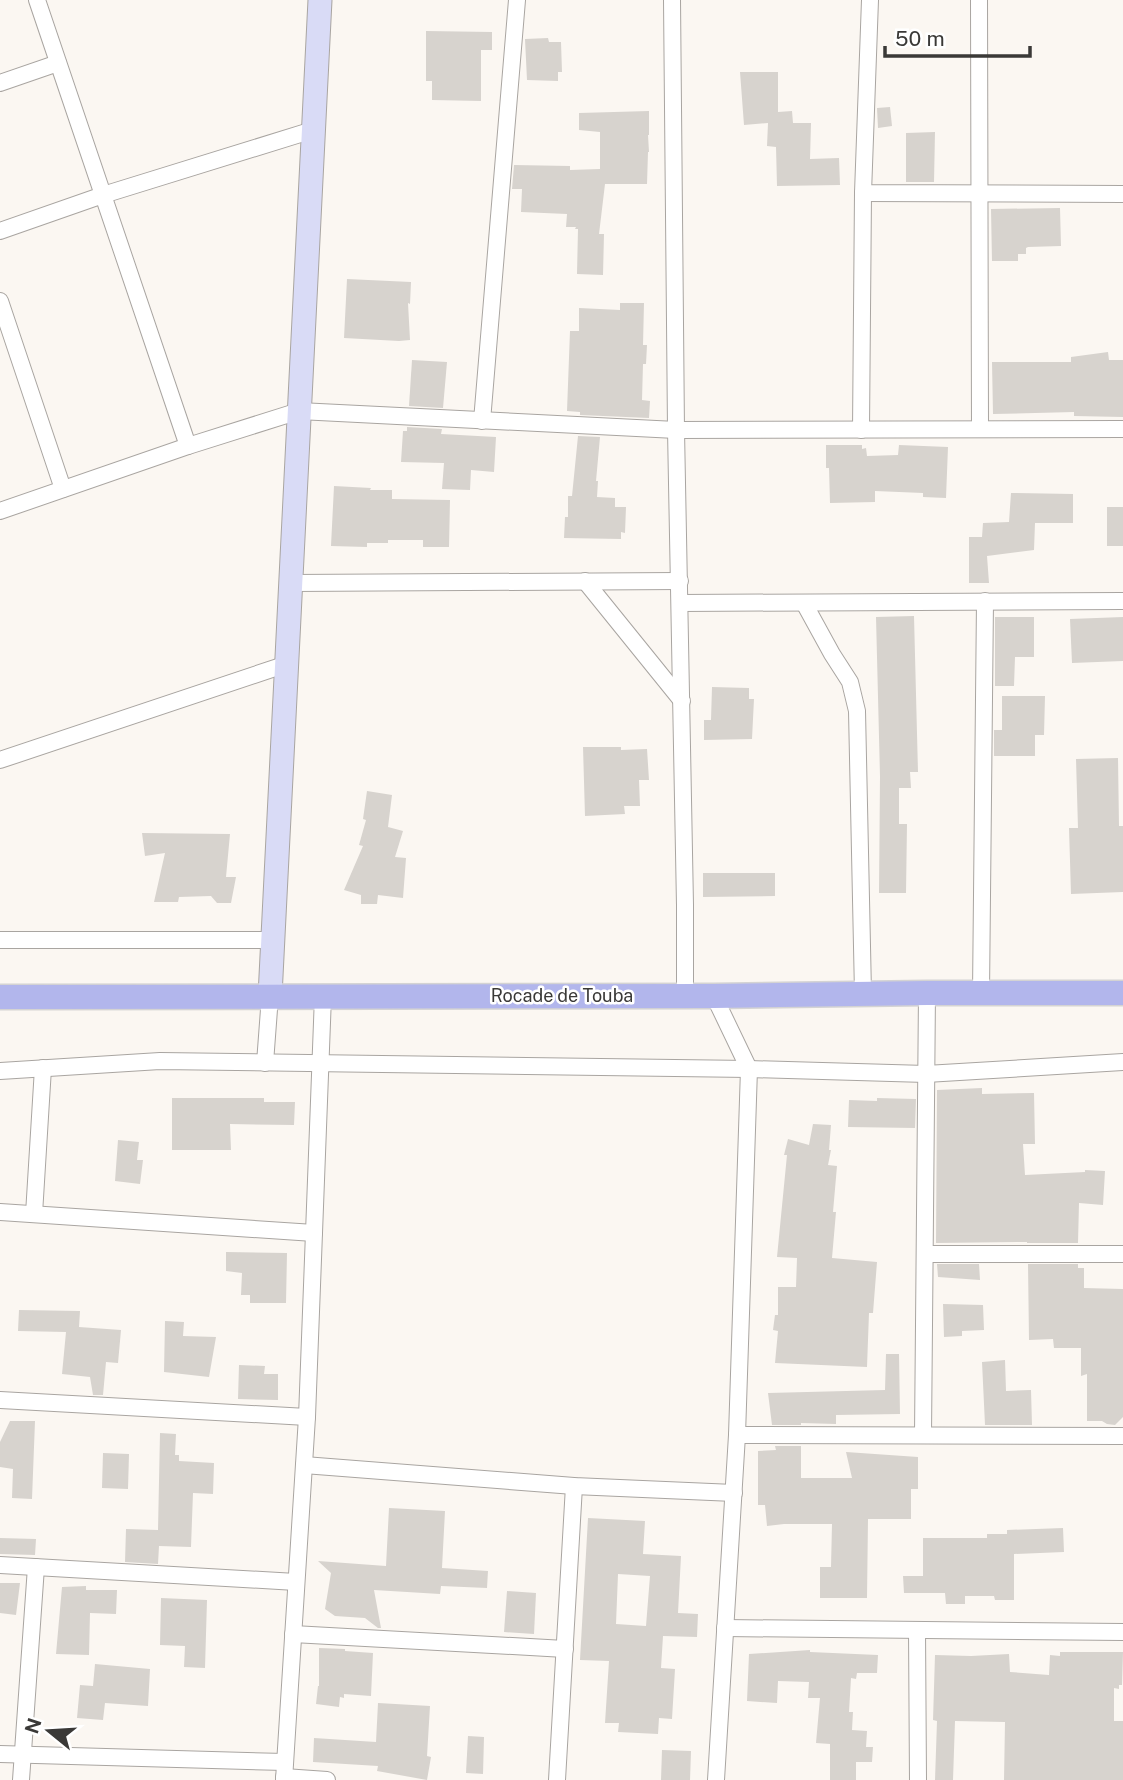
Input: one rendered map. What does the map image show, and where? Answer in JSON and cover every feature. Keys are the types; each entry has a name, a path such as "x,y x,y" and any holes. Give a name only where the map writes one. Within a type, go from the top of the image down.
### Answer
{"main road":[{"path":"270,996 320,0"},
{"name":"Rocade de Touba","path":"0,998 1123,993"}],"street":[{"path":"37,0 188,446"},
{"path":"482,421 517,0"},
{"path":"672,0 685,995"},
{"path":"861,429 863,193 870,0"},
{"path":"979,0 980,429"},
{"path":"0,83 58,63"},
{"path":"0,231 103,195 313,130"},
{"path":"863,193 1123,194"},
{"path":"0,302 64,489"},
{"path":"0,511 299,411 676,430 1123,429"},
{"path":"585,581 682,701"},
{"path":"291,583 680,581"},
{"path":"981,993 985,601"},
{"path":"680,603 1123,601"},
{"path":"804,603 850,681 857,711 863,993"},
{"path":"0,760 287,664"},
{"path":"0,940 273,940"},
{"path":"923,1435 927,993"},
{"path":"265,1063 270,996"},
{"path":"284,1773 307,1417 323,996"},
{"path":"714,996 749,1069 737,1434 716,1780"},
{"path":"0,1071 160,1061 926,1074 1123,1062"},
{"path":"34,1214 43,1068"},
{"path":"0,1212 314,1233"},
{"path":"925,1254 1123,1254"},
{"path":"0,1399 307,1417"},
{"path":"737,1434 1123,1436"},
{"path":"304,1465 574,1486 734,1493"},
{"path":"557,1780 574,1486"},
{"path":"0,1565 296,1582"},
{"path":"21,1780 36,1567"},
{"path":"725,1628 1123,1632"},
{"path":"917,1630 918,1780"},
{"path":"293,1634 565,1649"},
{"path":"0,1754 284,1773 327,1780"}],"building":[{"path":"426,31 492,32 492,50 481,50 481,101 432,100 432,81 426,81"},
{"path":"548,38 549,42 561,42 562,72 558,72 558,81 527,80 525,39"},
{"path":"740,72 778,72 778,112 792,111 793,123 811,123 810,159 839,158 840,185 777,186 776,147 767,146 768,123 744,125"},
{"path":"890,107 892,126 878,128 877,108"},
{"path":"649,111 647,184 605,184 599,234 604,234 603,275 577,274 578,229 566,227 567,214 521,212 522,189 512,189 514,165 570,166 570,170 600,169 600,132 579,130 579,113"},
{"path":"935,132 934,182 906,182 906,133"},
{"path":"1060,208 1061,246 1028,247 1026,254 1018,254 1018,261 992,261 991,209"},
{"path":"347,279 411,282 410,304 408,303 410,340 344,338"},
{"path":"620,303 644,303 643,345 647,345 646,364 643,364 642,400 650,401 649,418 580,415 580,412 567,411 570,331 579,331 579,308 620,310"},
{"path":"1108,352 1109,360 1123,360 1123,417 1074,416 1074,412 993,414 992,362 1071,362 1071,357"},
{"path":"412,360 447,362 443,408 409,406"},
{"path":"407,427 442,429 441,434 496,437 494,472 471,470 470,490 442,489 444,463 401,462 403,431 407,431"},
{"path":"578,436 600,437 597,497 615,498 615,507 626,507 625,533 621,532 621,539 564,538 568,496 572,496"},
{"path":"826,445 862,445 862,449 866,448 867,456 898,455 899,445 948,447 946,498 923,497 923,493 875,491 875,502 830,503"},
{"path":"334,486 392,490 392,499 450,500 449,547 423,547 423,540 388,540 388,543 367,543 367,547 331,546"},
{"path":"1011,493 1073,494 1073,523 1035,523 1034,550 987,556 989,583 969,583 969,537 982,537 983,523 1009,522"},
{"path":"1107,507 1123,507 1123,546 1107,546"},
{"path":"914,616 918,772 910,772 911,788 899,788 899,824 907,824 906,893 879,893 880,776 876,617"},
{"path":"995,617 1034,617 1034,657 1015,657 1014,686 995,686"},
{"path":"1123,617 1123,661 1072,663 1070,619"},
{"path":"712,687 749,688 749,699 754,699 752,739 704,740 704,720 711,720"},
{"path":"1002,696 1045,696 1044,735 1035,735 1035,756 994,756 994,730 1002,730"},
{"path":"583,747 647,749 649,780 639,780 640,806 624,806 625,814 585,816"},
{"path":"1118,758 1119,826 1123,826 1123,892 1071,894 1069,828 1078,828 1076,759"},
{"path":"367,791 392,795 388,827 403,831 395,857 406,858 403,898 378,895 377,904 361,904 361,895 344,890 363,846 359,845 366,820 363,819"},
{"path":"142,833 230,834 226,877 236,877 231,903 217,903 211,896 179,897 178,902 154,902 165,853 145,856"},
{"path":"703,873 775,873 775,896 703,897"},
{"path":"982,1088 982,1094 1034,1093 1035,1144 1023,1144 1025,1175 1105,1171 1103,1205 1079,1203 1078,1243 936,1243 937,1090"},
{"path":"172,1098 264,1098 264,1102 295,1102 294,1125 230,1124 231,1150 172,1150"},
{"path":"877,1098 916,1099 915,1128 848,1127 849,1100 877,1101"},
{"path":"813,1124 831,1125 828,1165 837,1166 832,1258 877,1262 873,1313 869,1313 867,1367 775,1363 778,1331 773,1330 775,1315 778,1315 778,1287 796,1287 797,1258 777,1257 787,1155 784,1155 788,1139 809,1145"},
{"path":"118,1140 139,1142 137,1160 143,1160 140,1184 115,1181"},
{"path":"226,1252 287,1253 286,1303 250,1303 250,1295 241,1295 242,1273 226,1271"},
{"path":"937,1264 979,1264 980,1280 938,1277"},
{"path":"1028,1264 1078,1264 1078,1268 1084,1268 1084,1288 1123,1289 1123,1417 1115,1425 1102,1421 1087,1421 1087,1374 1081,1376 1081,1348 1054,1348 1053,1339 1029,1340"},
{"path":"943,1304 983,1305 984,1330 962,1331 962,1336 944,1337"},
{"path":"19,1310 80,1311 79,1327 121,1330 118,1363 106,1362 103,1395 93,1395 90,1377 62,1374 66,1332 18,1331"},
{"path":"165,1321 184,1322 183,1336 216,1337 209,1377 164,1372"},
{"path":"886,1354 899,1354 900,1414 836,1415 836,1424 772,1425 768,1393 885,1390"},
{"path":"1005,1360 1006,1391 1031,1390 1032,1425 985,1425 982,1362"},
{"path":"239,1365 265,1366 264,1374 278,1374 278,1400 238,1399"},
{"path":"10,1421 35,1421 32,1499 12,1498 13,1469 0,1467 0,1442"},
{"path":"160,1433 176,1434 175,1455 179,1455 179,1461 214,1463 213,1494 193,1493 191,1547 159,1546 158,1564 125,1562 126,1529 158,1530"},
{"path":"775,1446 801,1446 801,1478 852,1478 846,1452 918,1457 918,1489 911,1489 911,1519 868,1519 867,1598 820,1598 820,1567 831,1567 832,1524 767,1526 765,1505 758,1505 758,1451 776,1450"},
{"path":"103,1453 129,1454 128,1489 102,1488"},
{"path":"389,1508 445,1511 442,1568 488,1571 487,1588 441,1586 440,1594 374,1590 381,1628 365,1618 335,1616 325,1609 331,1573 318,1561 386,1566"},
{"path":"588,1518 645,1521 643,1554 681,1556 678,1613 698,1614 697,1637 663,1636 661,1668 675,1669 672,1719 659,1718 658,1734 618,1732 619,1723 605,1723 609,1661 580,1660","holes":["618,1574 650,1576 646,1626 616,1624"]},
{"path":"1063,1528 1064,1552 1014,1554 1014,1600 995,1600 994,1596 965,1596 965,1604 946,1604 945,1593 904,1593 903,1576 923,1576 923,1538 987,1538 987,1534 1007,1534 1007,1530"},
{"path":"0,1538 36,1539 35,1555 0,1554"},
{"path":"0,1583 20,1583 16,1615 0,1613"},
{"path":"86,1586 86,1590 117,1590 116,1614 90,1613 89,1655 56,1654 62,1587"},
{"path":"507,1591 536,1593 534,1634 504,1632"},
{"path":"161,1598 207,1600 205,1668 184,1667 185,1646 160,1645"},
{"path":"319,1648 373,1653 371,1696 344,1694 344,1698 340,1697 339,1707 316,1704"},
{"path":"810,1650 878,1655 877,1673 857,1673 856,1679 851,1678 849,1712 853,1712 852,1730 867,1731 866,1747 873,1747 872,1762 856,1762 856,1780 830,1780 830,1744 816,1743 820,1698 808,1698 809,1682 778,1681 777,1703 747,1701 749,1654"},
{"path":"1060,1652 1123,1652 1122,1685 1119,1685 1119,1689 1114,1688 1114,1721 1123,1721 1123,1780 1004,1780 1005,1722 955,1721 953,1780 935,1780 935,1655 1009,1654 1010,1672 1049,1675 1050,1655 1060,1656"},
{"path":"95,1664 150,1669 148,1706 105,1703 103,1720 77,1718 80,1685 93,1686"},
{"path":"378,1703 430,1706 427,1756 431,1757 427,1780 377,1771 378,1766 313,1762 314,1738 376,1742"},
{"path":"468,1736 484,1737 483,1774 466,1773"},
{"path":"662,1750 691,1751 690,1780 661,1780"}]}
